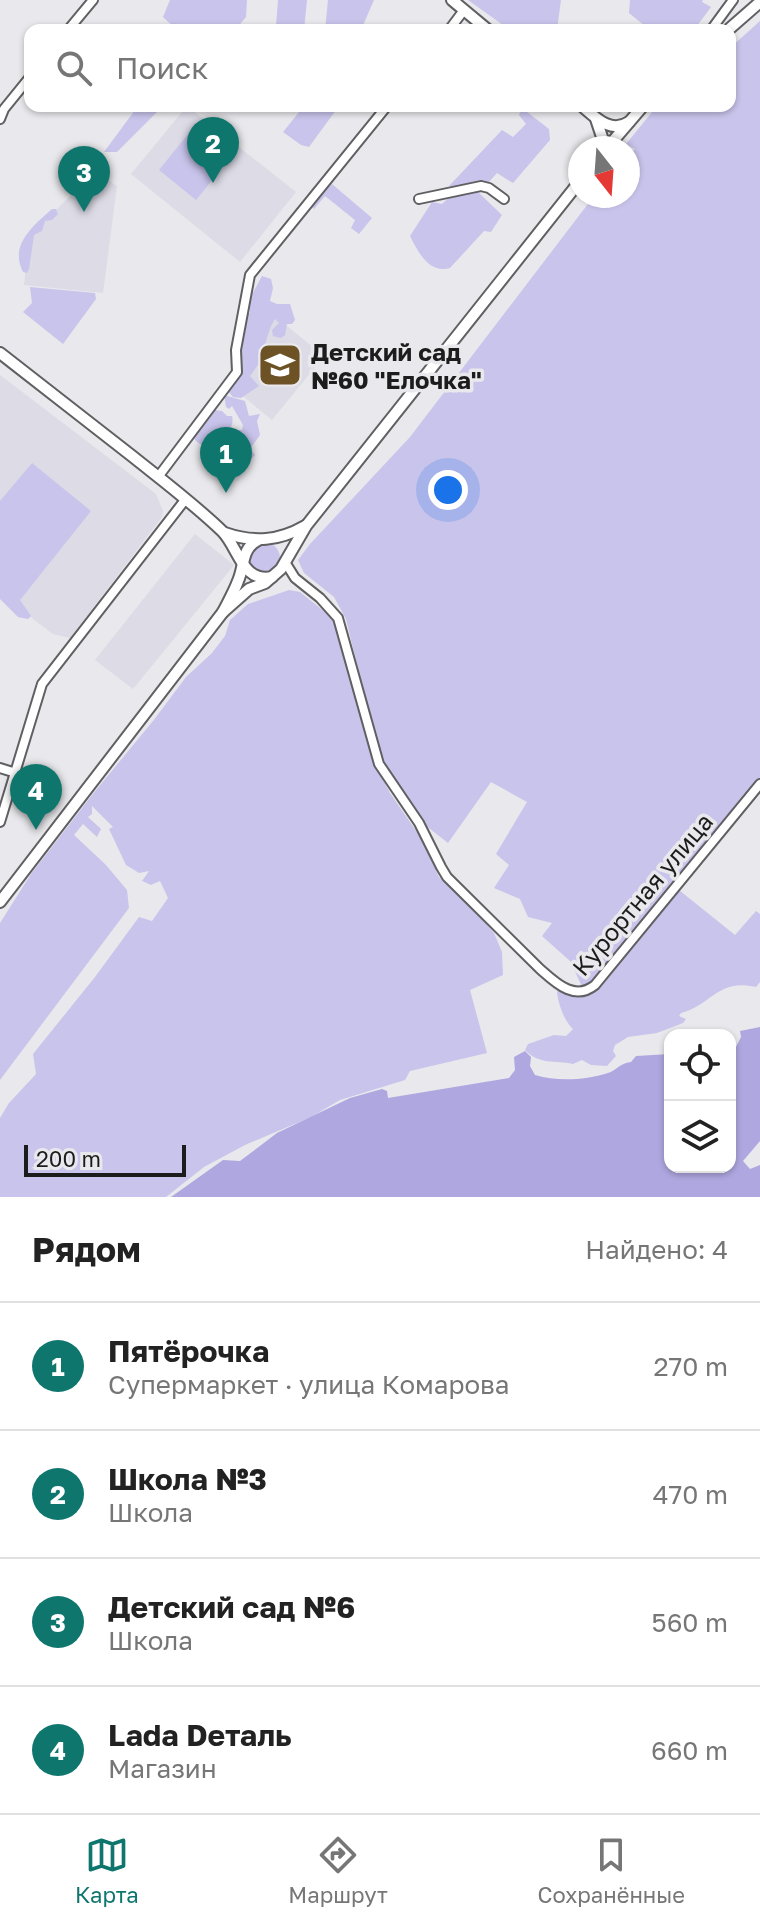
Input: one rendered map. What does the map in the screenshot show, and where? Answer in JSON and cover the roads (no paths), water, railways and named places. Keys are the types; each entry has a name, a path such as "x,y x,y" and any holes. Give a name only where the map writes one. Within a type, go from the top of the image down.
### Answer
{"main road":[{"path":"452,0 481,24"},
{"path":"735,24 760,2"},
{"path":"589,112 618,128 629,122"},
{"path":"616,136 638,112"},
{"path":"595,117 602,136"},
{"path":"223,612 249,589 274,577 306,526 568,196"},
{"path":"0,353 223,532 243,565 255,577 274,577"},
{"path":"223,532 258,540 291,535 306,526"},
{"path":"271,539 282,550 285,562"},
{"path":"0,902 223,612 237,585 244,553 258,540"}],"street":[{"path":"73,24 93,0"},
{"path":"715,24 733,0"},
{"path":"454,24 464,10"},
{"path":"0,119 4,109 24,84"},
{"path":"158,477 237,372 236,350 250,275 382,112"},
{"path":"419,199 481,186 504,199"},
{"path":"0,822 42,684 185,500"},
{"name":"Курортная улица","path":"285,562 295,578 338,618 379,764 419,823 447,877 539,968 575,993 587,992 595,985 760,784"},
{"path":"274,577 295,578"},
{"path":"0,768 16,773"}],"place":[{"name":"Школа №3","path":"213,183"},
{"name":"Детский сад №6","path":"84,212"},
{"name":"Детский сад №60 \"Елочка\"","path":"280,365"},
{"name":"Пятёрочка","path":"226,493"},
{"name":"Lada Dеталь","path":"36,830"}]}
